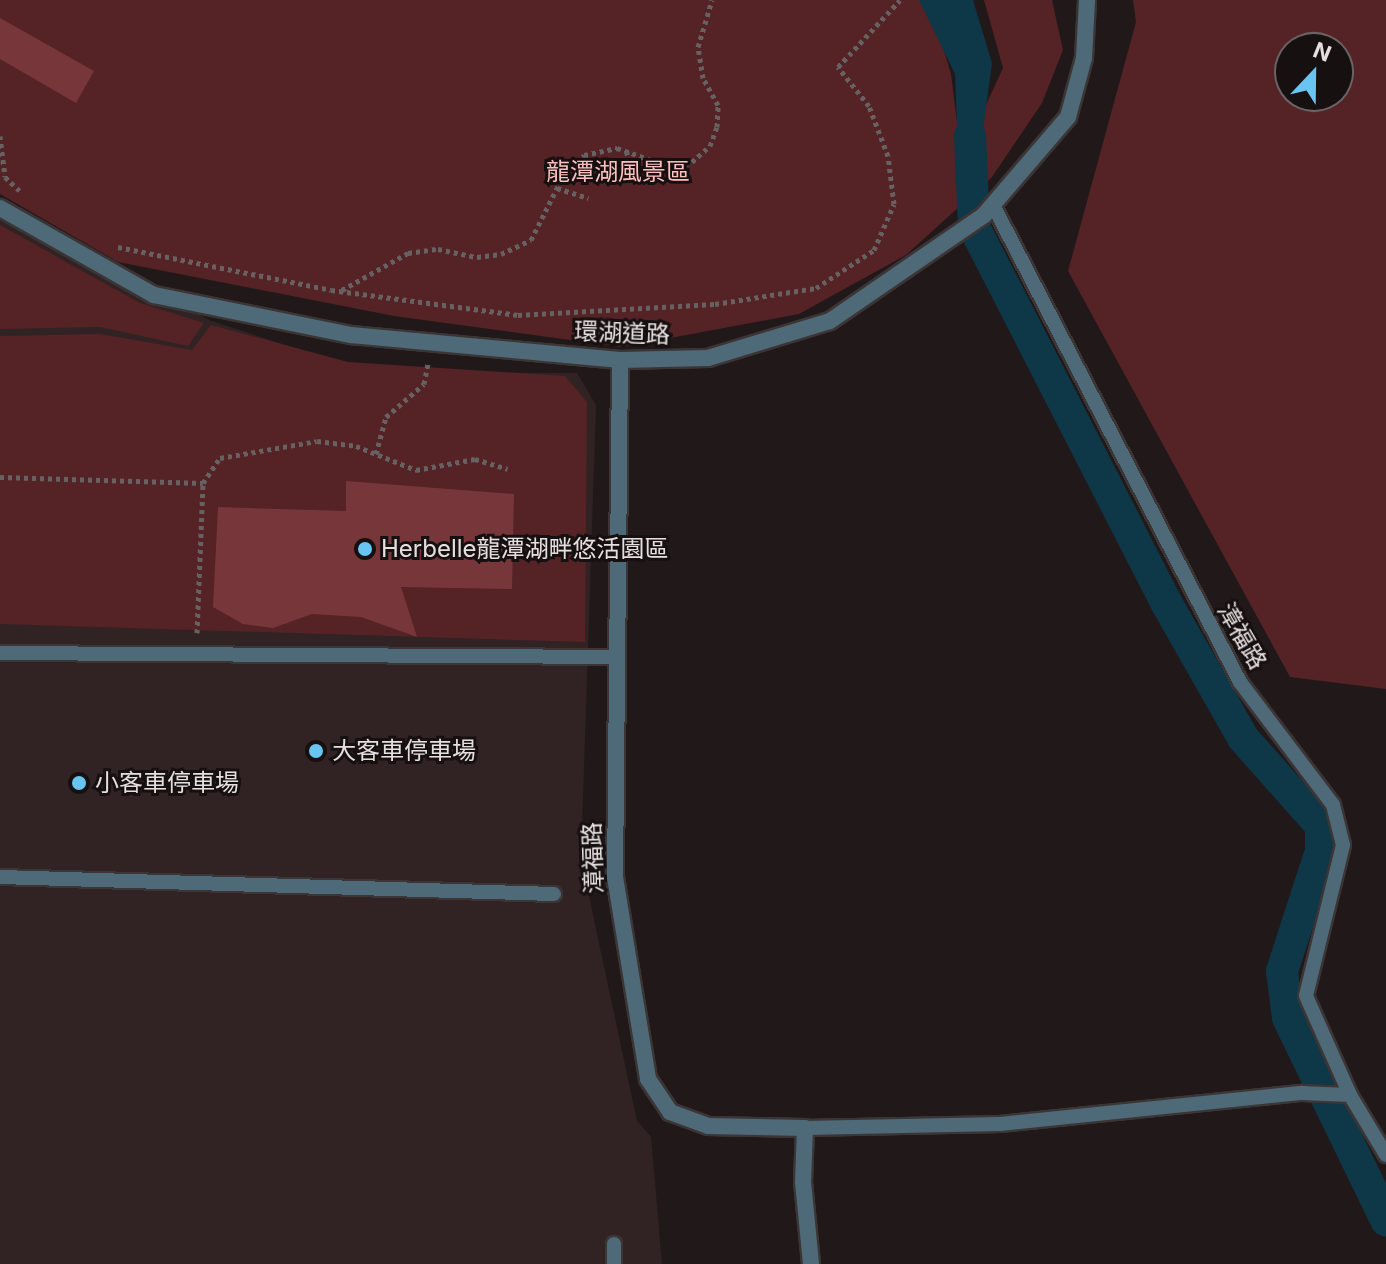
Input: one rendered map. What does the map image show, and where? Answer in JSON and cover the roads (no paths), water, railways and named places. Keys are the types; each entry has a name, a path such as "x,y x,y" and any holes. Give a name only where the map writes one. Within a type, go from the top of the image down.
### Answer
{"street":[{"name":"環湖道路","path":"0,208 154,295 351,335 620,360 708,358 830,321 960,234 988,210 1068,117 1084,58 1087,0"},
{"name":"漳福路","path":"620,360 615,877 648,1079 670,1112 708,1126 805,1128"},
{"path":"805,1128 803,1182 811,1264"}],"lane":[{"name":"漳福路","path":"988,210 1232,669 1333,805 1343,845 1306,996 1349,1094 1386,1155"},
{"path":"0,653 617,657"},
{"path":"0,877 554,894"},
{"name":"漳福路","path":"805,1128 1000,1124 1302,1093 1349,1094"},
{"path":"614,1244 614,1264"}],"water":[{"path":"919,0 973,0 992,63 977,175 959,181 955,74"}],"waterway":[{"path":"970,136 974,227 1167,604 1243,738 1321,826 1321,851 1282,971 1288,1018 1386,1220"}],"place":[{"name":"Herbelle龍潭湖畔悠活園區","path":"365,549"},
{"name":"大客車停車場","path":"316,751"},
{"name":"小客車停車場","path":"79,783"}],"park label":[{"name":"龍潭湖風景區","path":"618,172"}]}
